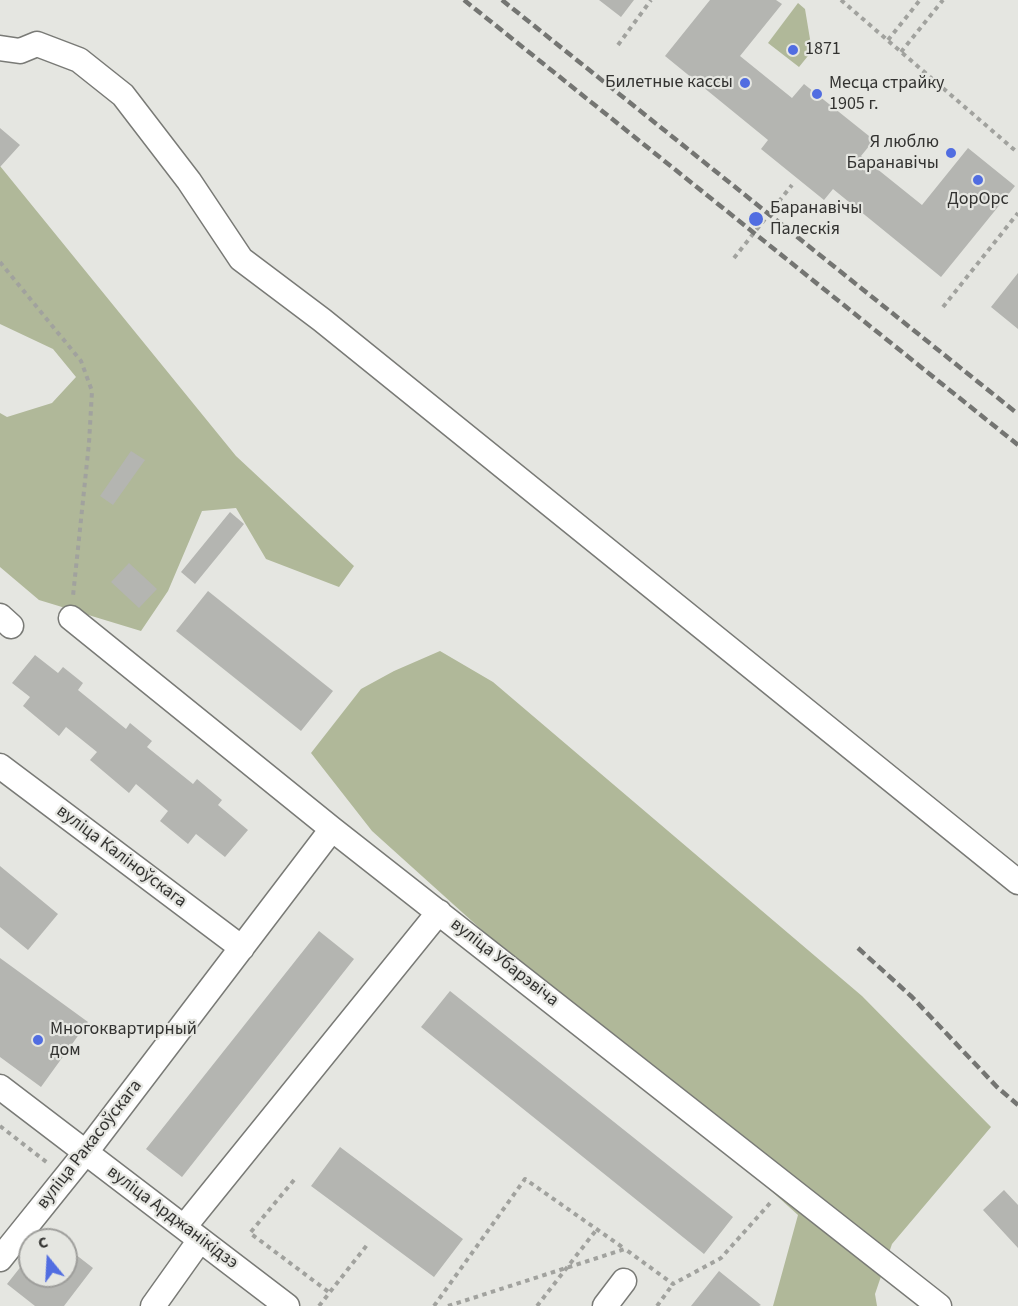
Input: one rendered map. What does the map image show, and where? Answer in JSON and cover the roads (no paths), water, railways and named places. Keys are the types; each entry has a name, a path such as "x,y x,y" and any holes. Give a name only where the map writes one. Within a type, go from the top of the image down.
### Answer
{"street":[{"path":"0,48 20,51 37,44 79,60 123,95 189,181 241,259 322,320 1018,882"},
{"name":"вуліца Убарэвіча","path":"71,618 332,829 939,1306"},
{"name":"вуліца Каліноўскага","path":"0,766 242,948"},
{"name":"вуліца Ракасоўскага","path":"0,1259 66,1178 332,829"},
{"path":"153,1306 192,1234 439,912"},
{"name":"вуліца Арджанікідзэ","path":"0,1087 287,1306"},
{"path":"605,1306 624,1281"}],"railway":[{"path":"464,0 1018,445"},
{"path":"502,0 1018,414"},
{"path":"858,948 912,997 997,1087 1018,1105"}],"place":[{"name":"1871","path":"793,50"},
{"name":"Билетные кассы","path":"745,83"},
{"name":"Месца страйку 1905 г.","path":"817,94"},
{"name":"Я люблю Баранавічы","path":"951,153"},
{"name":"ДорОрс","path":"978,180"},
{"name":"Баранавічы Палескія","path":"756,219"},
{"name":"Многоквартирный дом","path":"38,1040"}]}
